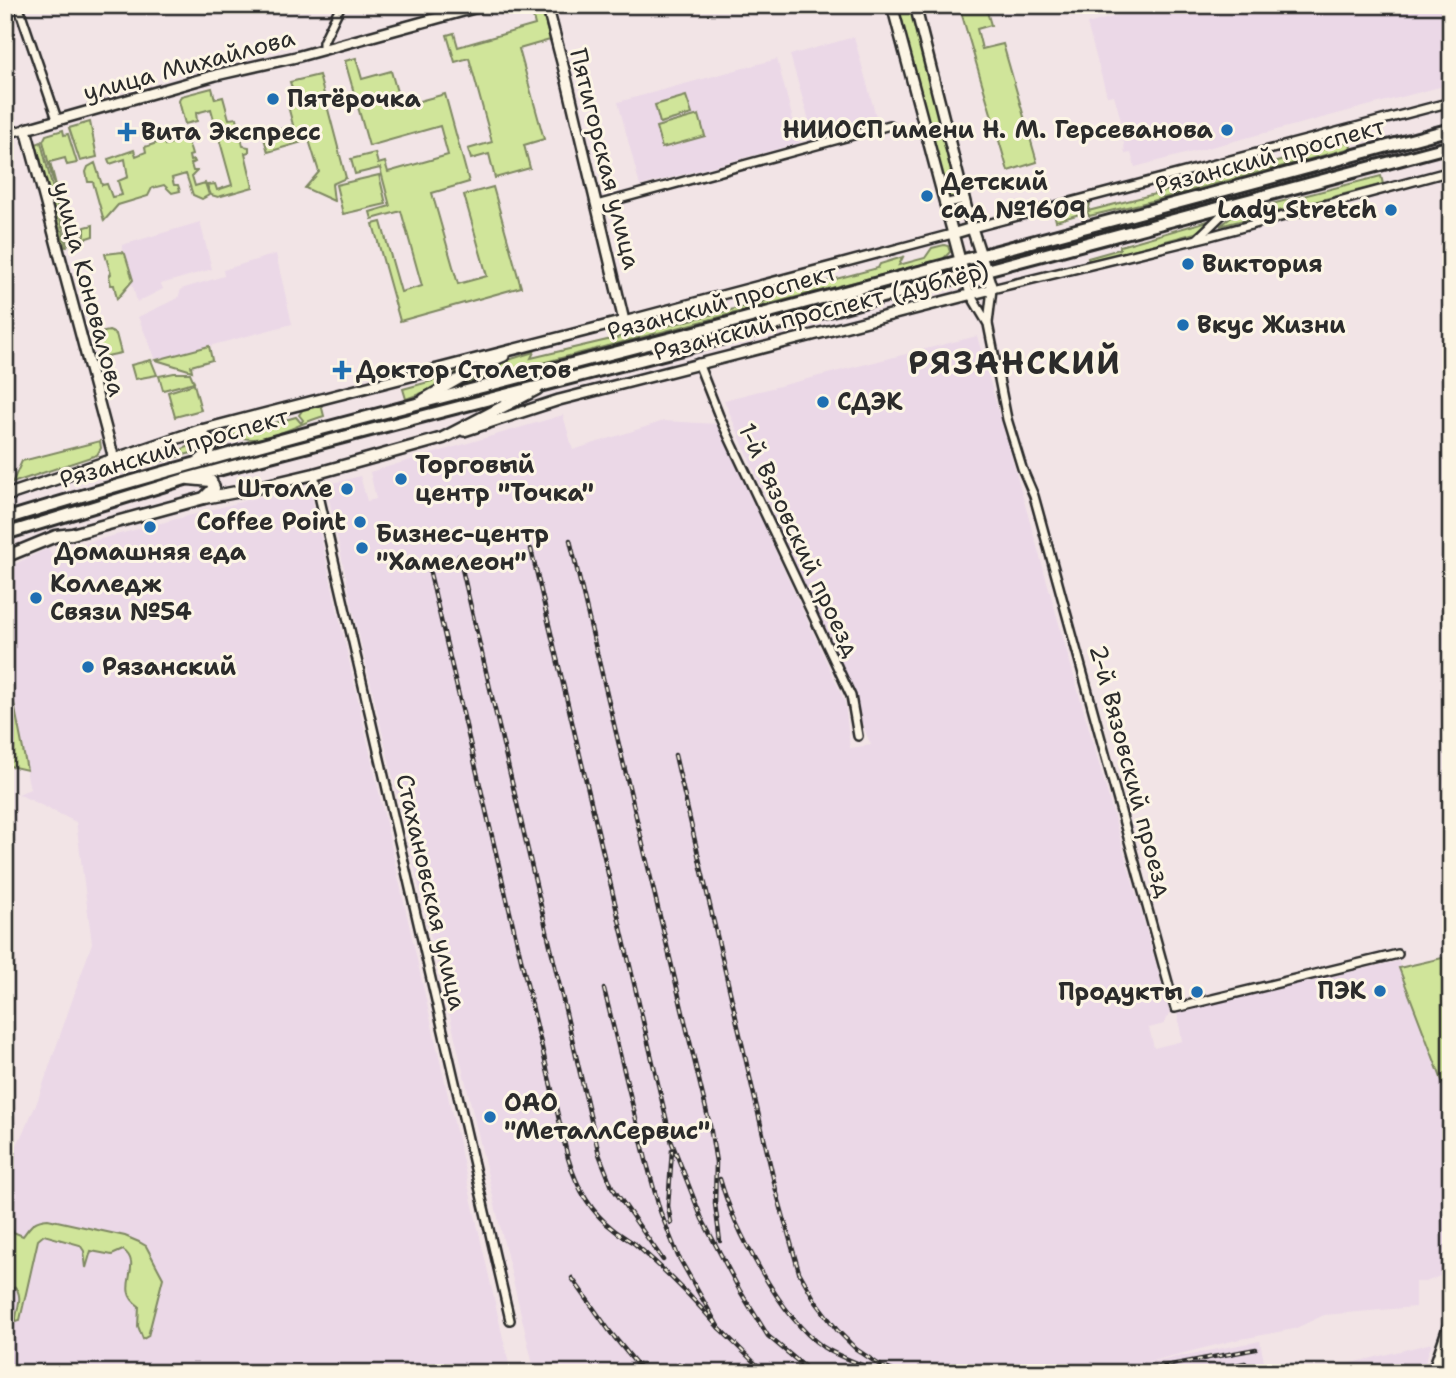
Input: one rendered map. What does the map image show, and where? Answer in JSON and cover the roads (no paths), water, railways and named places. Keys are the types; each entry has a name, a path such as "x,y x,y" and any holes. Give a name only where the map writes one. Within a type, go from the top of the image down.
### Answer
{"main road":[{"name":"Рязанский проспект","path":"5,519 134,479 1451,129"},
{"name":"Рязанский проспект","path":"5,534 185,479 1451,146"},
{"path":"443,438 548,384"},
{"path":"5,496 196,432 208,439 212,447 197,464"},
{"name":"Рязанский проспект (дублёр)","path":"5,556 56,536 204,498 314,474 443,438"},
{"path":"185,479 211,481 247,490"},
{"path":"204,498 214,488 211,481"},
{"path":"1433,1373 1451,1320"}],"street":[{"path":"19,5 57,119"},
{"path":"323,50 323,42 341,5"},
{"name":"улица Михайлова","path":"26,129 216,75 323,50 485,5"},
{"name":"Пятигорская улица","path":"547,5 624,321"},
{"path":"892,5 964,275"},
{"name":"2-й Вязовский проезд","path":"915,5 972,228 992,289 988,324 1007,419 1038,508 1175,1008 1398,954"},
{"name":"Рязанский проспект (дублёр)","path":"196,432 489,355 519,350 1451,102"},
{"path":"597,205 890,125"},
{"path":"5,134 26,129"},
{"name":"улица Коновалова","path":"26,129 114,459"},
{"name":"Рязанский проспект (дублёр)","path":"443,438 559,400 698,363 1198,239 1451,171"},
{"path":"944,204 965,199"},
{"path":"1198,239 1236,202"},
{"name":"2-й Вязовский проезд","path":"964,275 970,294 988,324"},
{"path":"416,403 485,364 519,350"},
{"name":"1-й Вязовский проезд","path":"698,363 719,416 851,696 858,736"},
{"name":"Стахановская улица","path":"314,474 510,1320"}],"railway":[{"path":"570,540 710,1126 716,1162 715,1204 720,1241"},
{"path":"531,549 672,1143 702,1219 740,1291 768,1336 812,1373"},
{"path":"459,556 599,1154 612,1187 663,1260"},
{"path":"428,565 571,1168 584,1197 597,1214 657,1264 719,1328"},
{"path":"675,755 776,1190 799,1272 816,1302 837,1330 856,1349 881,1366 898,1373"},
{"path":"604,989 660,1211 678,1256 719,1328 765,1373"},
{"path":"671,1223 668,1206 672,1150"},
{"path":"720,1179 747,1246 775,1294 791,1315 823,1347 877,1371"},
{"path":"572,1278 611,1333 644,1373"},
{"path":"1128,1373 1256,1349"},
{"path":"1202,1373 1245,1363"},
{"path":"679,1364 691,1373"}],"place":[{"name":"Пятёрочка","path":"273,99"},
{"name":"НИИОСП имени Н. М. Герсеванова","path":"1227,130"},
{"name":"Вита Экспресс","path":"127,132"},
{"name":"Детский сад №1609","path":"927,196"},
{"name":"Lady Stretch","path":"1391,210"},
{"name":"Виктория","path":"1188,264"},
{"name":"Вкус Жизни","path":"1183,325"},
{"name":"Доктор Столетов","path":"342,370"},
{"name":"СДЭК","path":"823,402"},
{"name":"Торговый центр \"Точка\"","path":"401,479"},
{"name":"Штолле","path":"347,489"},
{"name":"Coffee Point","path":"360,522"},
{"name":"Домашняя еда","path":"150,527"},
{"name":"Бизнес-центр \"Хамелеон\"","path":"362,548"},
{"name":"Колледж Связи №54","path":"36,598"},
{"name":"Рязанский","path":"88,667"},
{"name":"ПЭК","path":"1380,991"},
{"name":"Продукты","path":"1197,992"},
{"name":"ОАО \"МеталлСервис\"","path":"490,1117"}],"district":[{"name":"РЯЗАНСКИЙ","path":"1015,363"}]}
